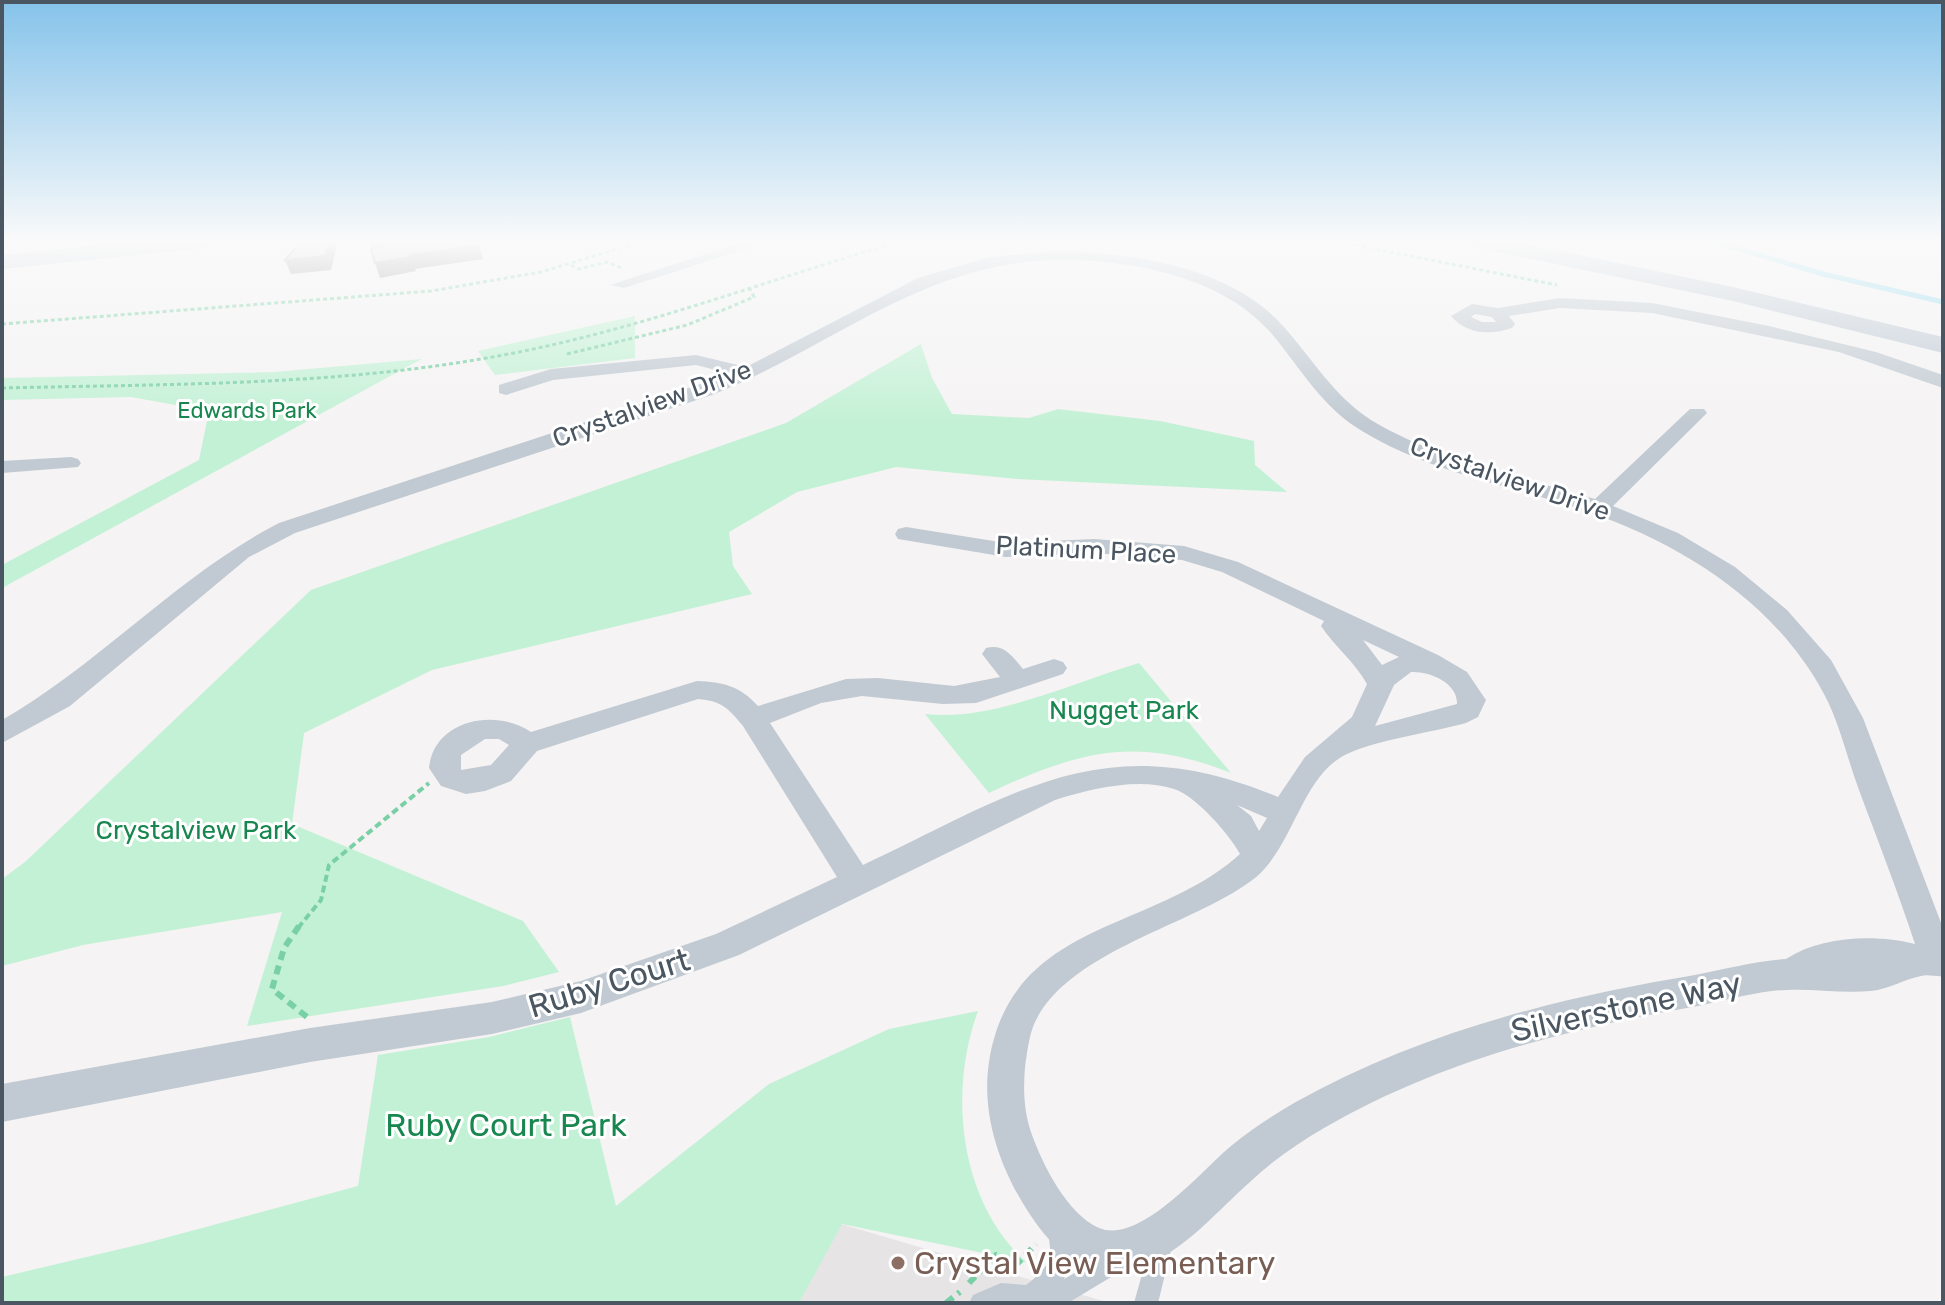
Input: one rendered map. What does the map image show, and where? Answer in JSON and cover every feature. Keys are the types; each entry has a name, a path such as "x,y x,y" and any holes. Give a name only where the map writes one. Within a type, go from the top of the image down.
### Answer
{"street":[{"name":"Crystalview Drive","path":"2,733 60,699 241,552 265,538 320,516 710,389 881,302"},
{"name":"Crystalview Drive","path":"1247,302 1269,321 1320,386 1345,410 1381,433 1429,455 1599,508 1677,542 1723,570 1790,627 1816,659 1839,696 1915,891 1932,963"},
{"path":"1498,313 1552,302"},
{"path":"1611,302 1645,305 1797,336 1864,354 1943,382"},
{"path":"1761,302 1943,345"},
{"path":"506,389 551,375 696,360 715,362 746,373"},
{"path":"1599,508 1626,477 1679,434 1697,413"},
{"path":"2,467 71,463"},
{"name":"Platinum Place","path":"906,534 1006,550 1094,546 1184,553 1230,567 1439,666 1468,688 1472,700 1468,710 1456,716 1341,745"},
{"name":"Platinum Place","path":"1305,605 1347,637 1364,656 1380,684"},
{"path":"995,654 1017,679"},
{"path":"1151,1239 1106,1252 1043,1226 1006,1108 1009,1057 1022,1010 1051,976 1080,957 1217,887 1249,867 1276,832 1307,774 1326,753 1341,745 1370,714 1379,697 1380,684 1388,673 1402,665 1439,666"},
{"path":"753,719 817,694 850,688 969,695 1054,668"},
{"path":"527,744 697,690 718,691 735,698 753,719 857,882"},
{"name":"Ruby Court","path":"2,1103 310,1045 492,1018 581,997 727,945 1078,779 1120,774 1184,779 1231,788 1285,813"},
{"path":"1184,779 1240,825 1257,856"},
{"name":"Silverstone Way","path":"1151,1239 1248,1156 1295,1124 1410,1065 1534,1021 1585,1008 1792,974 1831,979 1932,963"}],"lane":[{"path":"1043,1226 1062,1244 1059,1265 1050,1283 1047,1300"},
{"path":"981,1303 1001,1295 1047,1300 1096,1276 1151,1239"},
{"path":"1146,1303 1151,1239"}],"path":[{"path":"2,324 302,302"},
{"path":"2,388 287,379 432,366 597,335 707,302"},
{"path":"635,337 745,302"},
{"path":"315,1023 272,989 281,954 292,934 323,902 329,865 431,781"},
{"path":"946,1303 996,1255 1016,1265 1037,1246 1043,1226"}],"shaded area":[{"name":"Crystal View Elementary","path":"841,1224 1110,1303 799,1303"}],"green space":[{"path":"635,316 635,358 495,375 478,351"},
{"name":"Crystalview Park","path":"921,344 932,378 952,414 1029,418 1058,409 1160,421 1254,441 1255,465 1287,492 1017,479 896,467 797,492 729,532 733,566 752,594 432,670 304,733 292,824 523,921 559,972 503,986 247,1026 282,912 83,945 2,966 2,879 25,862 311,590 786,423"},
{"name":"Edwards Park","path":"422,359 2,588 2,565 199,460 209,411 131,397 2,400 2,378 274,372"},
{"name":"Nugget Park","path":"1139,663 1231,773 1166,754 1108,753 1051,767 989,793 925,714 951,715 1005,706"},
{"name":"Ruby Court Park","path":"978,1011 963,1076 962,1110 966,1144 973,1177 986,1208 1003,1237 1026,1262 842,1224 799,1303 2,1303 2,1277 150,1242 358,1186 378,1055 489,1037 570,1017 616,1206 769,1084 889,1029"}],"place":[{"name":"Crystal View Elementary","path":"898,1263"}]}
